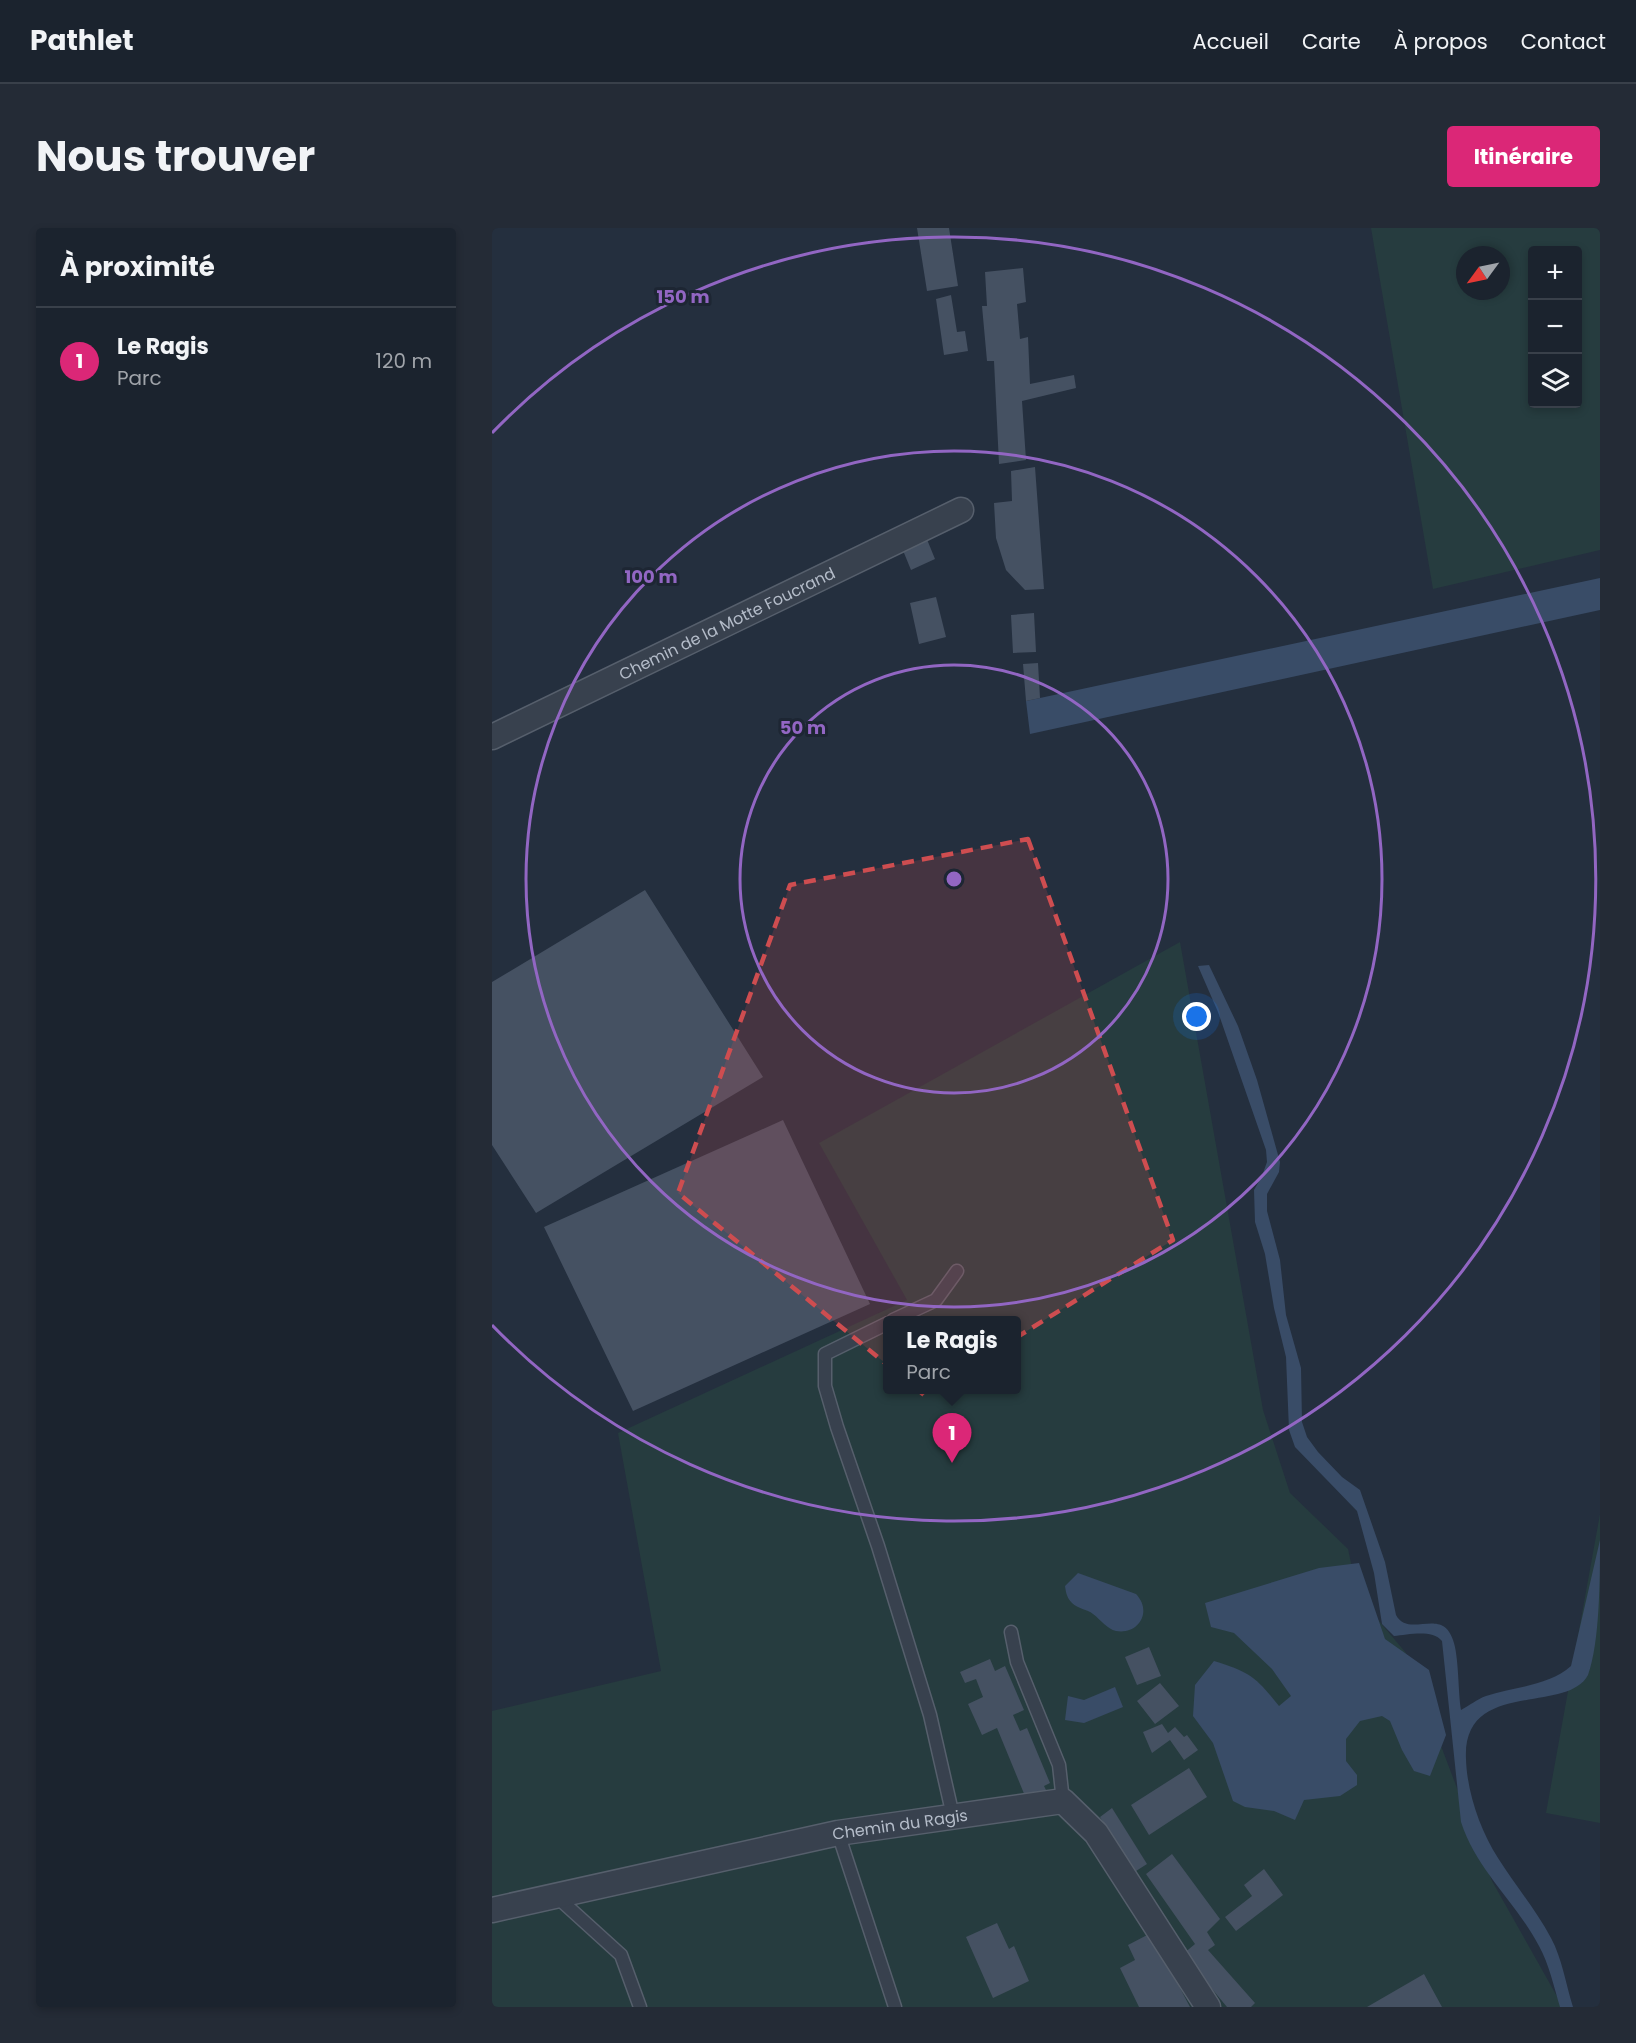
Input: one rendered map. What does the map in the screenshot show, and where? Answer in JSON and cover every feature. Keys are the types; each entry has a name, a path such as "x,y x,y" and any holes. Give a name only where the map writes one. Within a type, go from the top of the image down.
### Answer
{"street":[{"name":"Chemin de la Motte Foucrand","path":"492,737 961,510"},
{"name":"Chemin du Ragis","path":"492,1910 838,1833 1063,1801"},
{"path":"1063,1801 1096,1833 1208,2007"}],"lane":[{"path":"901,1316 936,1300 957,1271"},
{"path":"883,1325 825,1354 825,1386 878,1546 930,1715 953,1816"},
{"path":"1011,1632 1017,1662 1059,1765 1063,1801"},
{"path":"838,1833 895,2007"},
{"path":"556,1896 621,1955 640,2007"}],"highlighted area":[{"path":"1028,839 1173,1240 924,1395 678,1193 790,885"}],"green space":[{"path":"1371,228 1600,228 1600,550 1433,589"},
{"path":"1180,942 1263,1410 1290,1493 1348,1549 1358,1596 1406,1653 1492,1881 1563,2007 492,2007 492,1711 661,1671 618,1433 907,1300 819,1143"},
{"path":"1600,1514 1600,1823 1546,1813"}],"water":[{"path":"1600,578 1600,610 1030,734 1026,701"},
{"path":"1209,965 1238,1026 1257,1080 1280,1162 1279,1172 1267,1194 1267,1211 1280,1260 1286,1315 1301,1368 1302,1422 1307,1437 1342,1477 1360,1490 1385,1562 1396,1615 1402,1622 1434,1623 1448,1630 1456,1655 1461,1710 1486,1696 1552,1678 1571,1666 1600,1540 1597,1628 1588,1675 1577,1687 1560,1694 1497,1707 1480,1717 1469,1734 1466,1759 1469,1784 1480,1823 1491,1847 1551,1938 1561,1963 1573,2007 1560,2007 1543,1953 1530,1930 1477,1856 1461,1822 1442,1641 1438,1637 1426,1634 1394,1636 1382,1624 1374,1573 1357,1511 1295,1447 1289,1430 1286,1357 1274,1308 1265,1254 1255,1222 1254,1190 1267,1162 1266,1150 1218,1012 1198,966"},
{"path":"1359,1563 1385,1639 1429,1670 1446,1735 1430,1776 1414,1771 1390,1721 1382,1716 1360,1721 1346,1739 1346,1761 1357,1775 1357,1785 1340,1796 1304,1800 1295,1820 1274,1811 1245,1807 1233,1801 1213,1743 1193,1716 1195,1685 1214,1661 1244,1672 1258,1682 1279,1706 1291,1696 1272,1669 1234,1633 1211,1627 1205,1603 1319,1568"},
{"path":"1078,1573 1136,1594 1143,1608 1141,1621 1131,1629 1116,1631 1091,1612 1077,1607 1069,1599 1065,1586"},
{"path":"1115,1687 1123,1707 1084,1723 1065,1720 1068,1696 1084,1700"}],"building":[{"path":"917,228 949,228 958,286 927,291"},
{"path":"1023,268 1026,302 1017,304 1020,339 1028,337 1030,384 1074,375 1076,388 1022,401 1026,460 999,464 994,361 987,361 982,306 987,306 985,272"},
{"path":"951,295 957,332 965,331 968,351 944,355 936,299"},
{"path":"1035,467 1044,589 1025,590 1006,570 996,538 994,503 1012,501 1011,471"},
{"path":"926,537 935,559 911,570 902,548"},
{"path":"936,597 946,637 919,644 910,603"},
{"path":"1034,613 1036,652 1013,653 1011,615"},
{"path":"1038,663 1040,698 1026,701 1023,664"},
{"path":"645,890 763,1077 536,1213 492,1145 492,982"},
{"path":"783,1120 870,1304 633,1411 544,1227"},
{"path":"1149,1647 1161,1676 1137,1685 1125,1657"},
{"path":"990,1659 995,1671 1005,1666 1024,1710 1013,1715 1020,1731 1027,1728 1050,1783 1044,1786 1047,1792 1025,1796 997,1728 982,1735 968,1704 983,1697 976,1679 965,1683 960,1672"},
{"path":"1160,1683 1179,1706 1155,1724 1137,1701"},
{"path":"1162,1724 1168,1733 1175,1727 1184,1737 1187,1735 1198,1750 1184,1760 1170,1740 1152,1753 1143,1732"},
{"path":"1189,1768 1207,1797 1149,1835 1131,1805"},
{"path":"1112,1808 1147,1864 1136,1871 1100,1817"},
{"path":"1172,1854 1220,1919 1207,1932 1215,1945 1208,1950 1255,2003 1251,2007 1227,2007 1183,1954 1195,1944 1146,1874"},
{"path":"1264,1869 1283,1895 1236,1931 1225,1917 1252,1896 1244,1885"},
{"path":"997,1923 1009,1949 1014,1946 1029,1981 993,1998 966,1937"},
{"path":"1151,1933 1190,2007 1139,2007 1120,1968 1135,1960 1128,1945"},
{"path":"1424,1974 1442,2007 1367,2007"}],"place":[{"name":"Le Ragis","path":"952,1463"}]}
